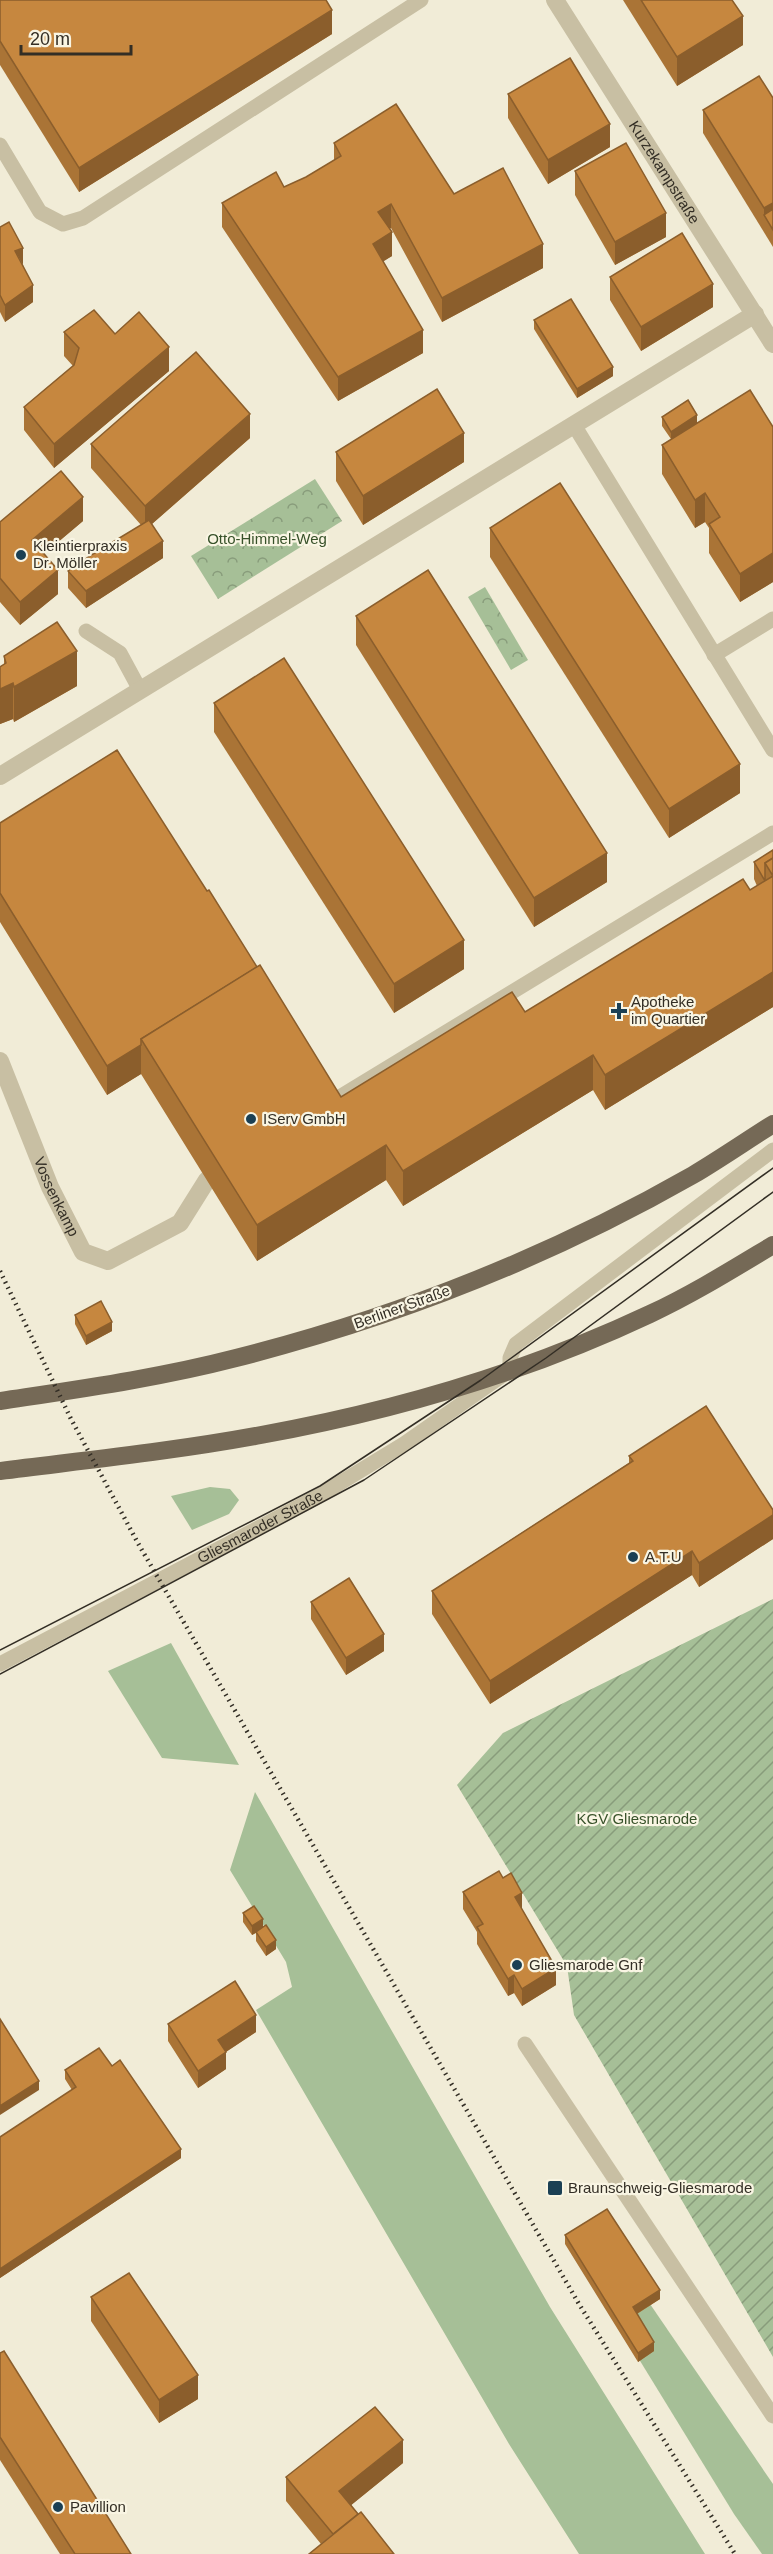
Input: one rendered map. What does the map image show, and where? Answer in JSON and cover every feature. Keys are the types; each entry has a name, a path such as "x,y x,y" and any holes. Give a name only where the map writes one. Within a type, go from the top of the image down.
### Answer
{"main road":[{"name":"Berliner Straße","path":"0,1401 133,1380 234,1359 340,1329 445,1292 569,1239 693,1175 773,1124"},
{"path":"0,1471 260,1436 428,1396 546,1358 651,1314 724,1275 773,1245"}],"street":[{"name":"Kurzekampstraße","path":"555,0 773,344"},
{"path":"0,776 756,314"},
{"name":"Vossenkamp","path":"0,1061 50,1187 83,1252 108,1261 180,1223 207,1180"}],"lane":[{"path":"0,146 40,212 63,224 83,218 421,0"},
{"path":"574,425 773,750"},
{"path":"714,655 773,619"},
{"path":"87,631 120,652 140,690"},
{"path":"325,1106 773,833"},
{"path":"510,1370 510,1358 516,1344 773,1149"},
{"name":"Gliesmaroder Straße","path":"0,1664 317,1497 404,1444 510,1370"},
{"path":"525,2044 773,2416"}],"green space":[{"name":"Otto-Himmel-Weg","path":"315,479 342,521 218,599 191,556"},
{"path":"485,587 528,660 511,670 468,597"},
{"path":"210,1487 230,1489 239,1500 229,1514 192,1530 171,1496"},
{"name":"KGV Gliesmarode","path":"773,1599 773,2357 574,2015 567,1966 457,1785 503,1733"},
{"path":"171,1643 239,1765 162,1758 108,1671"},
{"path":"255,1792 550,2307 705,2554 579,2554 509,2444 256,2010 292,1987 286,1962 230,1870"},
{"path":"650,2304 773,2484 773,2554 762,2554 734,2514 618,2325"}],"building":[{"path":"0,0 326,0 332,10 79,168 0,41"},
{"path":"641,0 732,0 743,16 677,57"},
{"path":"570,58 610,124 548,160 508,94"},
{"path":"759,76 773,98 773,203 764,208 703,110"},
{"path":"396,104 454,194 503,168 543,244 442,298 391,204 378,212 392,232 373,244 423,330 338,377 222,203 276,172 284,187 306,177 341,156 334,143"},
{"path":"626,143 666,213 615,242 575,171"},
{"path":"773,209 773,230 764,215"},
{"path":"9,222 23,248 15,251 33,285 5,305 0,295 0,227"},
{"path":"682,233 713,284 641,327 610,277"},
{"path":"571,299 613,367 577,389 534,320"},
{"path":"94,310 115,334 139,312 169,347 54,444 24,407 74,365 79,348 64,332"},
{"path":"196,352 250,414 145,506 91,444"},
{"path":"437,389 464,433 363,496 336,452"},
{"path":"750,390 773,427 773,553 740,574 709,524 720,517 705,493 695,500 662,445"},
{"path":"688,400 697,415 671,432 662,417"},
{"path":"61,471 83,497 32,540 58,570 20,602 0,578 0,522"},
{"path":"560,483 740,764 669,809 490,528"},
{"path":"149,520 163,541 86,591 68,571 93,554"},
{"path":"428,570 607,853 534,898 356,616"},
{"path":"57,622 77,651 14,687 13,683 0,689 0,667 6,663 4,656"},
{"path":"284,658 464,940 394,984 214,703"},
{"path":"117,750 257,967 141,1039 141,1045 107,1066 0,893 0,823"},
{"path":"773,850 773,858 765,863 765,881 754,862"},
{"path":"773,858 773,876 765,863"},
{"path":"773,876 773,972 605,1075 593,1055 403,1171 386,1145 257,1225 141,1039 260,965 341,1097 512,992 525,1012 743,879 750,890"},
{"path":"101,1301 112,1322 86,1336 75,1315"},
{"name":"A.T.U","path":"706,1406 773,1510 773,1515 699,1563 692,1551 490,1681 432,1591 633,1461 629,1456"},
{"path":"349,1578 384,1634 346,1658 311,1602"},
{"name":"Gliesmarode Gnf","path":"499,1871 503,1878 511,1873 522,1893 515,1897 556,1968 522,1989 514,1975 508,1979 477,1927 483,1924 463,1892"},
{"path":"254,1906 263,1919 252,1926 243,1913"},
{"path":"266,1925 276,1940 266,1947 256,1932"},
{"path":"235,1981 256,2015 218,2040 226,2052 198,2071 168,2024"},
{"path":"0,2019 39,2081 0,2106"},
{"path":"99,2048 112,2066 120,2060 181,2149 0,2269 0,2137 76,2087 65,2070"},
{"path":"607,2209 660,2290 633,2307 654,2342 638,2353 565,2235"},
{"path":"129,2273 198,2375 159,2400 91,2297"},
{"name":"Pavillion","path":"4,2351 131,2554 75,2554 0,2437 0,2353"},
{"path":"375,2407 403,2440 339,2491 358,2514 333,2534 286,2477"},
{"path":"361,2512 394,2554 309,2554"}],"tram line":[{"path":"0,1650 320,1486 481,1380 773,1168"},
{"path":"0,1674 364,1480 546,1358 773,1192"}],"railway":[{"path":"0,1271 71,1419 139,1545 579,2304 735,2554"}],"place":[{"name":"Kleintierpraxis Dr. Möller","path":"21,555"},
{"name":"Apotheke im Quartier","path":"619,1011"},
{"name":"IServ GmbH","path":"251,1119"},
{"name":"A.T.U","path":"633,1557"},
{"name":"Gliesmarode Gnf","path":"517,1965"},
{"name":"Braunschweig-Gliesmarode","path":"555,2188"},
{"name":"Pavillion","path":"58,2507"}]}
